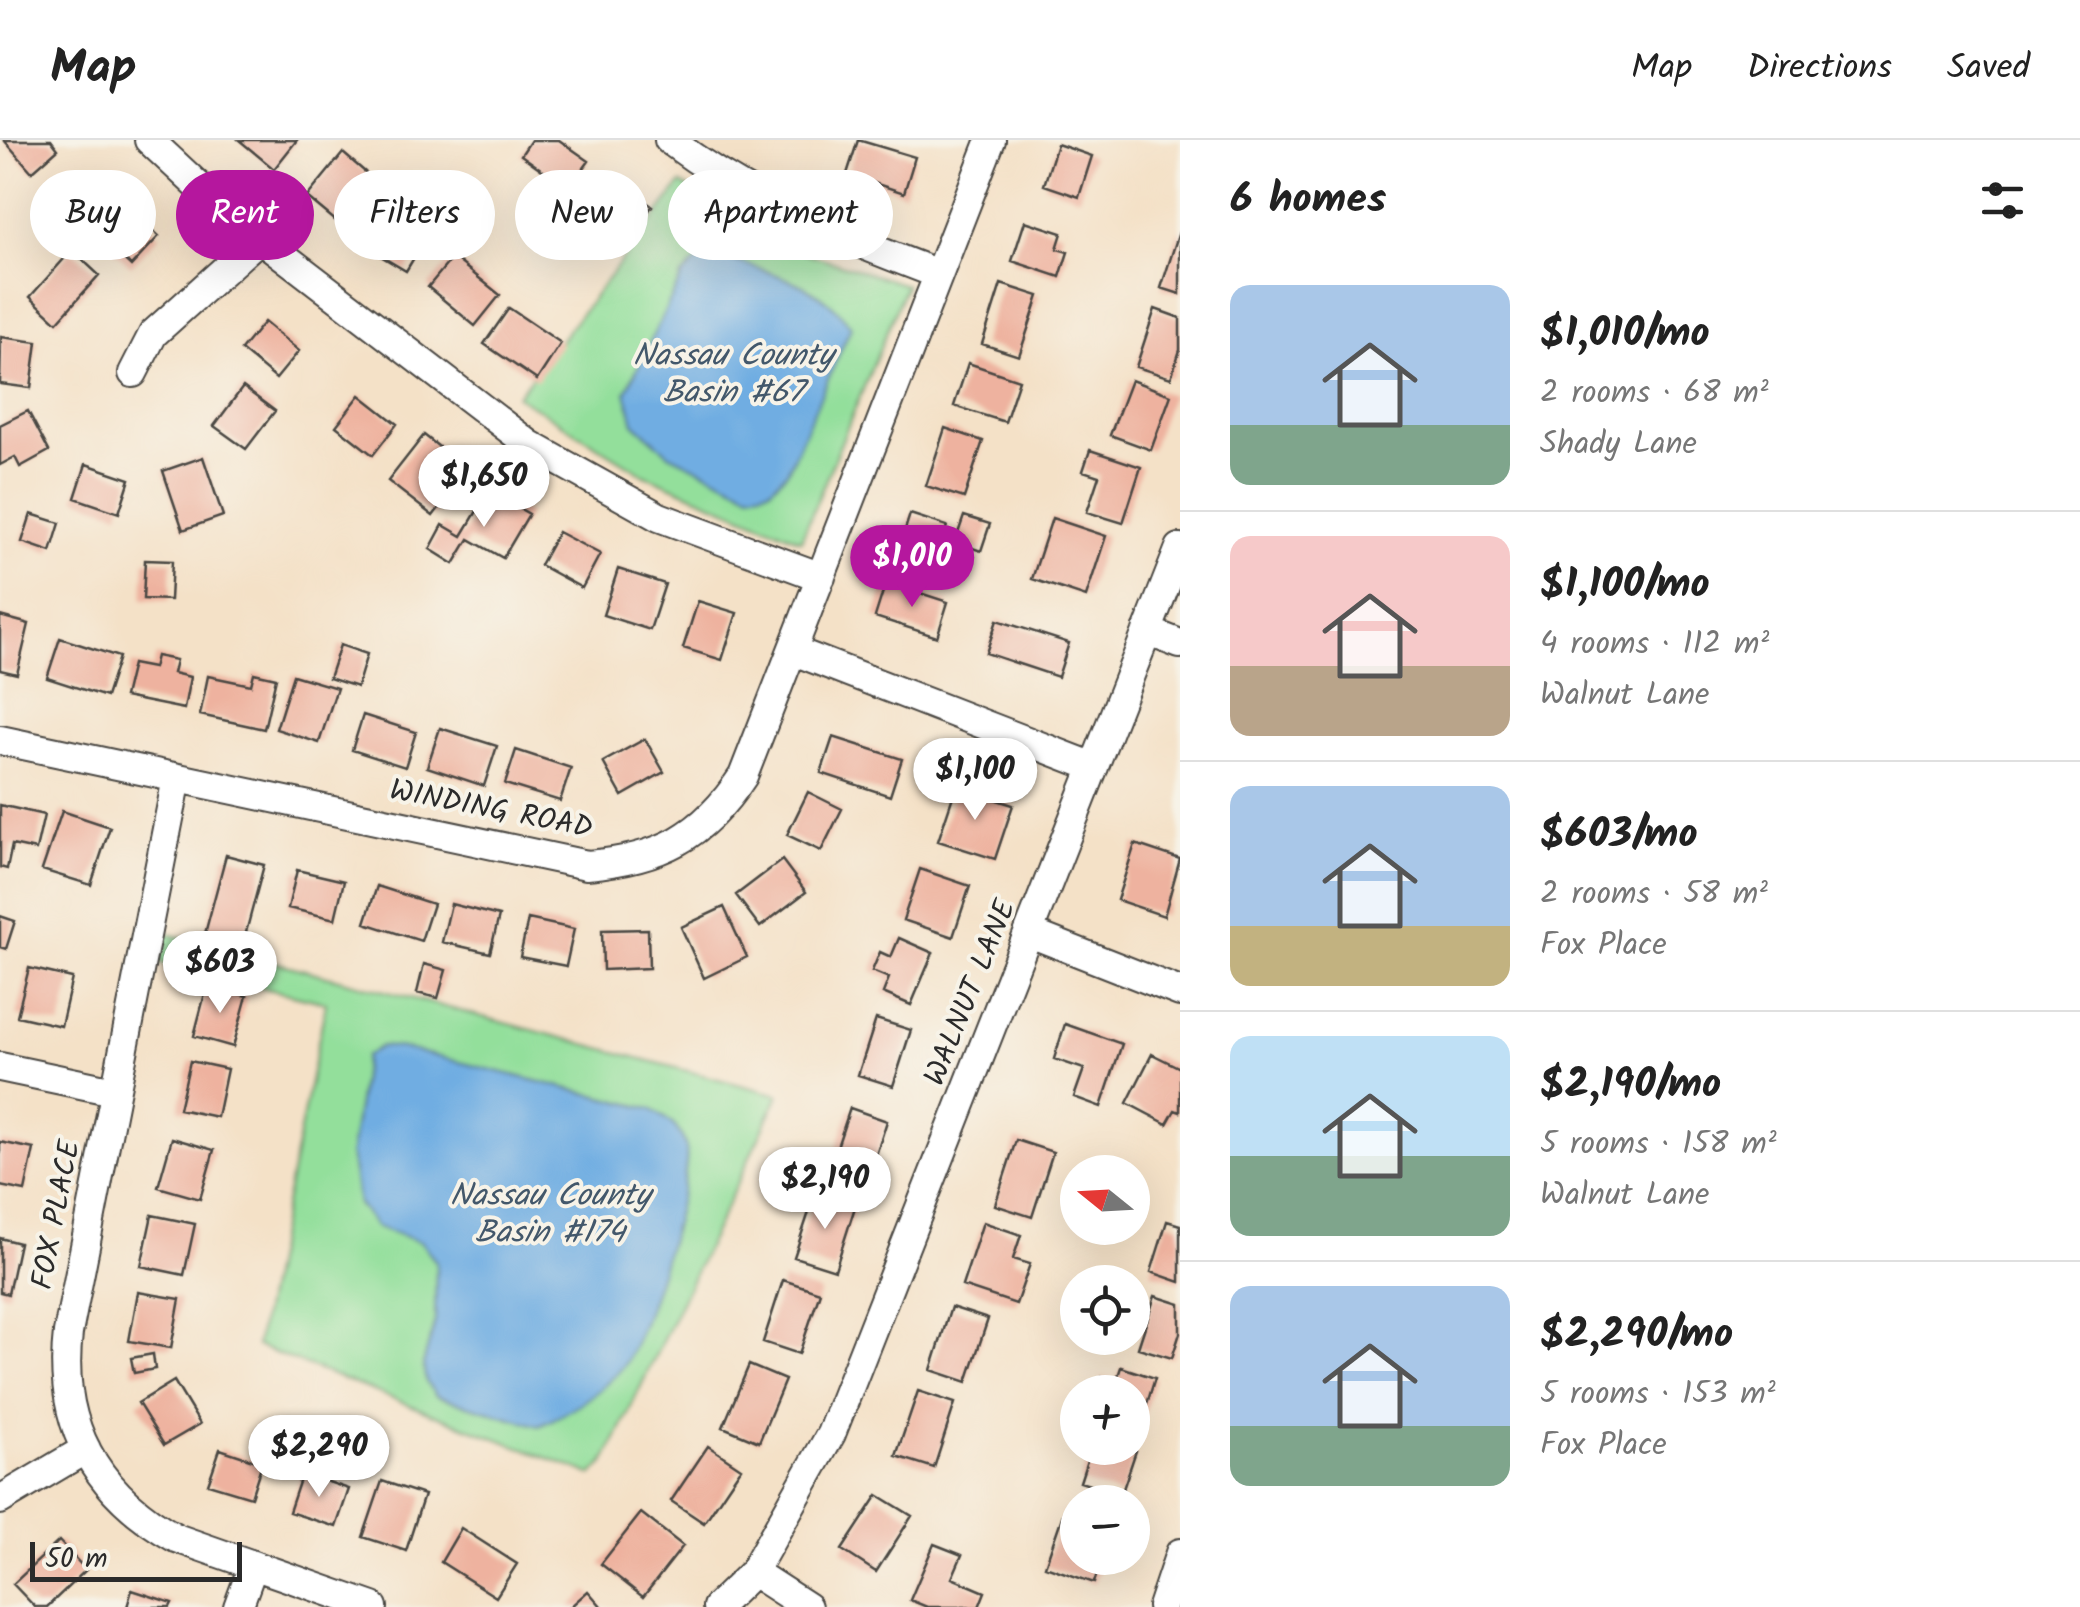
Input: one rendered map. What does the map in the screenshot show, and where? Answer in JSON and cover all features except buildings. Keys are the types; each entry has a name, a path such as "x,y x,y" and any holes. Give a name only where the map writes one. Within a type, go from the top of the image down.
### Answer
{"street":[{"path":"149,140 181,170"},
{"path":"669,140 770,206 938,274"},
{"name":"WINDING ROAD","path":"0,740 587,865 627,862 658,853 701,827 743,776 992,140"},
{"path":"133,372 154,334 236,260"},
{"path":"290,260 530,445 660,517 821,577"},
{"name":"WALNUT LANE","path":"717,1607 753,1572 831,1434 1180,548"},
{"path":"1148,631 1180,644"},
{"path":"794,651 1094,766"},
{"name":"FOX PLACE","path":"177,778 64,1368 73,1421 86,1449 122,1502 149,1523 176,1538 373,1607"},
{"path":"1030,933 1180,992"},
{"path":"0,1068 114,1092"},
{"path":"0,1500 86,1449"},
{"path":"1162,1607 1180,1553"},
{"path":"238,1607 253,1566"},
{"path":"753,1572 807,1607"}],"green space":[{"path":"668,201 668,260 828,260 906,285 801,540 643,474 517,396 622,260 648,260 648,227"},
{"path":"164,933 779,1095 604,1464 592,1475 256,1346 326,1003 156,962"}],"water":[{"name":"Nassau County Basin #67","path":"698,260 733,260 813,291 851,327 787,472 770,489 750,493 669,454 634,423 626,392 682,276"},
{"name":"Nassau County Basin #174","path":"381,1046 651,1109 673,1125 684,1140 686,1164 674,1224 630,1355 593,1395 539,1426 436,1396 426,1382 423,1365 435,1321 436,1262 421,1242 376,1227 358,1204 350,1153 365,1057"}]}
